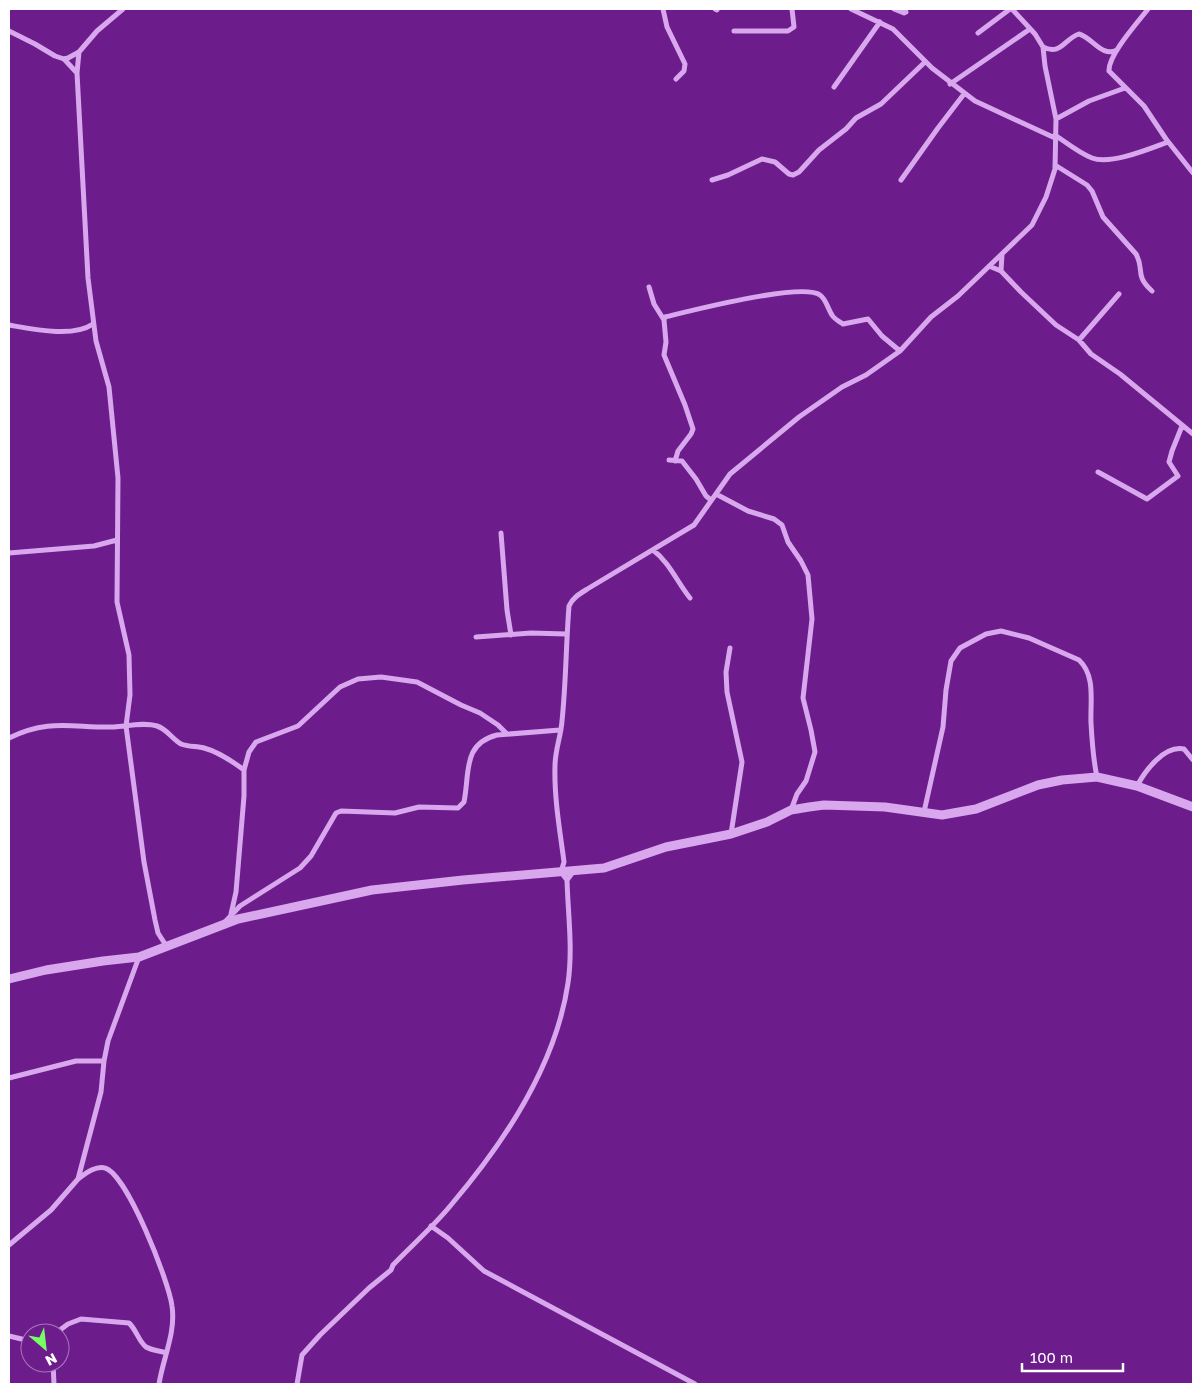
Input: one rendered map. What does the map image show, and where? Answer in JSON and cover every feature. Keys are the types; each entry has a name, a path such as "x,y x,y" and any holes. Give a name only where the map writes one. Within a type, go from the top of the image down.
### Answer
{"street":[{"path":"64,59 79,52 97,31 123,9"},
{"path":"663,9 667,26 685,64 684,71 676,79"},
{"path":"734,31 792,30 794,27 792,9"},
{"path":"851,9 894,29 950,84 975,102 1055,137 1091,158 1104,160 1168,142"},
{"path":"894,9 904,13 906,12 905,9"},
{"path":"978,32 1011,9 1030,29 1043,47 1049,50 1056,50 1079,34 1087,37 1106,52 1113,53 1117,50"},
{"path":"1148,9 1117,50 1109,69 1112,75 1149,112 1168,142 1193,173"},
{"path":"834,87 880,22"},
{"path":"950,84 1030,29"},
{"path":"9,32 64,59 77,73"},
{"path":"561,872 564,862 555,767 566,672 566,634 569,606 574,598 694,526 730,474 799,417 842,387 872,371 900,351 931,317 958,296 1032,225 1037,218 1055,165 1056,119 1043,47"},
{"path":"79,52 77,73 88,278 93,324 109,387 118,478 117,602 129,655 130,695 126,726 144,862 158,933 167,947"},
{"path":"712,180 728,175 762,159 774,162 789,174 793,175 799,172 819,150 846,129 856,118 881,104 926,62"},
{"path":"1056,119 1089,101 1125,88"},
{"path":"901,180 964,94"},
{"path":"1055,165 1087,185 1092,191 1103,217 1136,254 1139,260 1142,280 1152,291"},
{"path":"1001,270 1002,253"},
{"path":"989,266 1001,270 1020,292 1056,325 1078,340 1092,354 1120,374 1193,434"},
{"path":"649,288 654,304 664,320 666,342 664,355 686,405 693,429 672,461 682,461 696,478 706,496 711,500"},
{"path":"664,320 665,317 710,306 804,291 819,294 824,299 832,317 843,324 868,319 882,336 900,351"},
{"path":"1078,340 1119,294"},
{"path":"9,325 41,330 73,331 86,329 93,324"},
{"path":"1098,472 1147,499 1178,476 1169,462 1182,426"},
{"path":"716,494 748,511 774,518 782,525 788,542 808,575 812,619 803,698 815,752 806,781 797,794 791,810"},
{"path":"501,533 507,610 511,635"},
{"path":"9,553 94,546 118,540"},
{"path":"653,550 664,558 679,584 690,598"},
{"path":"924,812 943,727 946,690 951,662 960,648 986,634 994,632 1012,633 1029,638 1084,664 1090,679 1092,696 1092,751 1097,777"},
{"path":"476,637 531,633 566,634"},
{"path":"730,648 726,672 727,692 742,762 731,834"},
{"path":"231,914 236,892 244,796 244,770 249,752 256,742 298,726 340,687 358,679 381,678 417,682 480,713 498,725 507,734"},
{"path":"9,738 25,730 48,725 155,726 162,729 182,745 212,751 232,761 244,770"},
{"path":"221,926 240,906 300,868 324,837 336,813 340,811 395,813 419,807 461,807 466,791 471,753 478,744 488,738 507,734 560,730"},
{"path":"1137,786 1152,763 1175,749 1184,749 1193,760"},
{"path":"9,979 46,970 104,960 139,957 238,919 372,890 604,868 666,847 731,834 767,822 791,810 810,806 886,807 942,815 992,804 1038,785 1062,780 1097,777 1137,786 1193,807"},
{"path":"297,1384 302,1355 369,1288 391,1270 393,1265 450,1207 472,1179 512,1123 550,1052 562,1014 571,957 567,880 561,872"},
{"path":"567,880 573,872"},
{"path":"78,1179 100,1092 108,1041 139,957"},
{"path":"9,1078 76,1061 104,1061"},
{"path":"9,1245 51,1210 78,1179 92,1170 101,1167 107,1168 114,1174 128,1193 158,1263 172,1306 173,1328 159,1384"},
{"path":"431,1226 448,1238 484,1272 695,1384"},
{"path":"70,1323 81,1319 129,1322 135,1328 144,1345 166,1353"}]}
